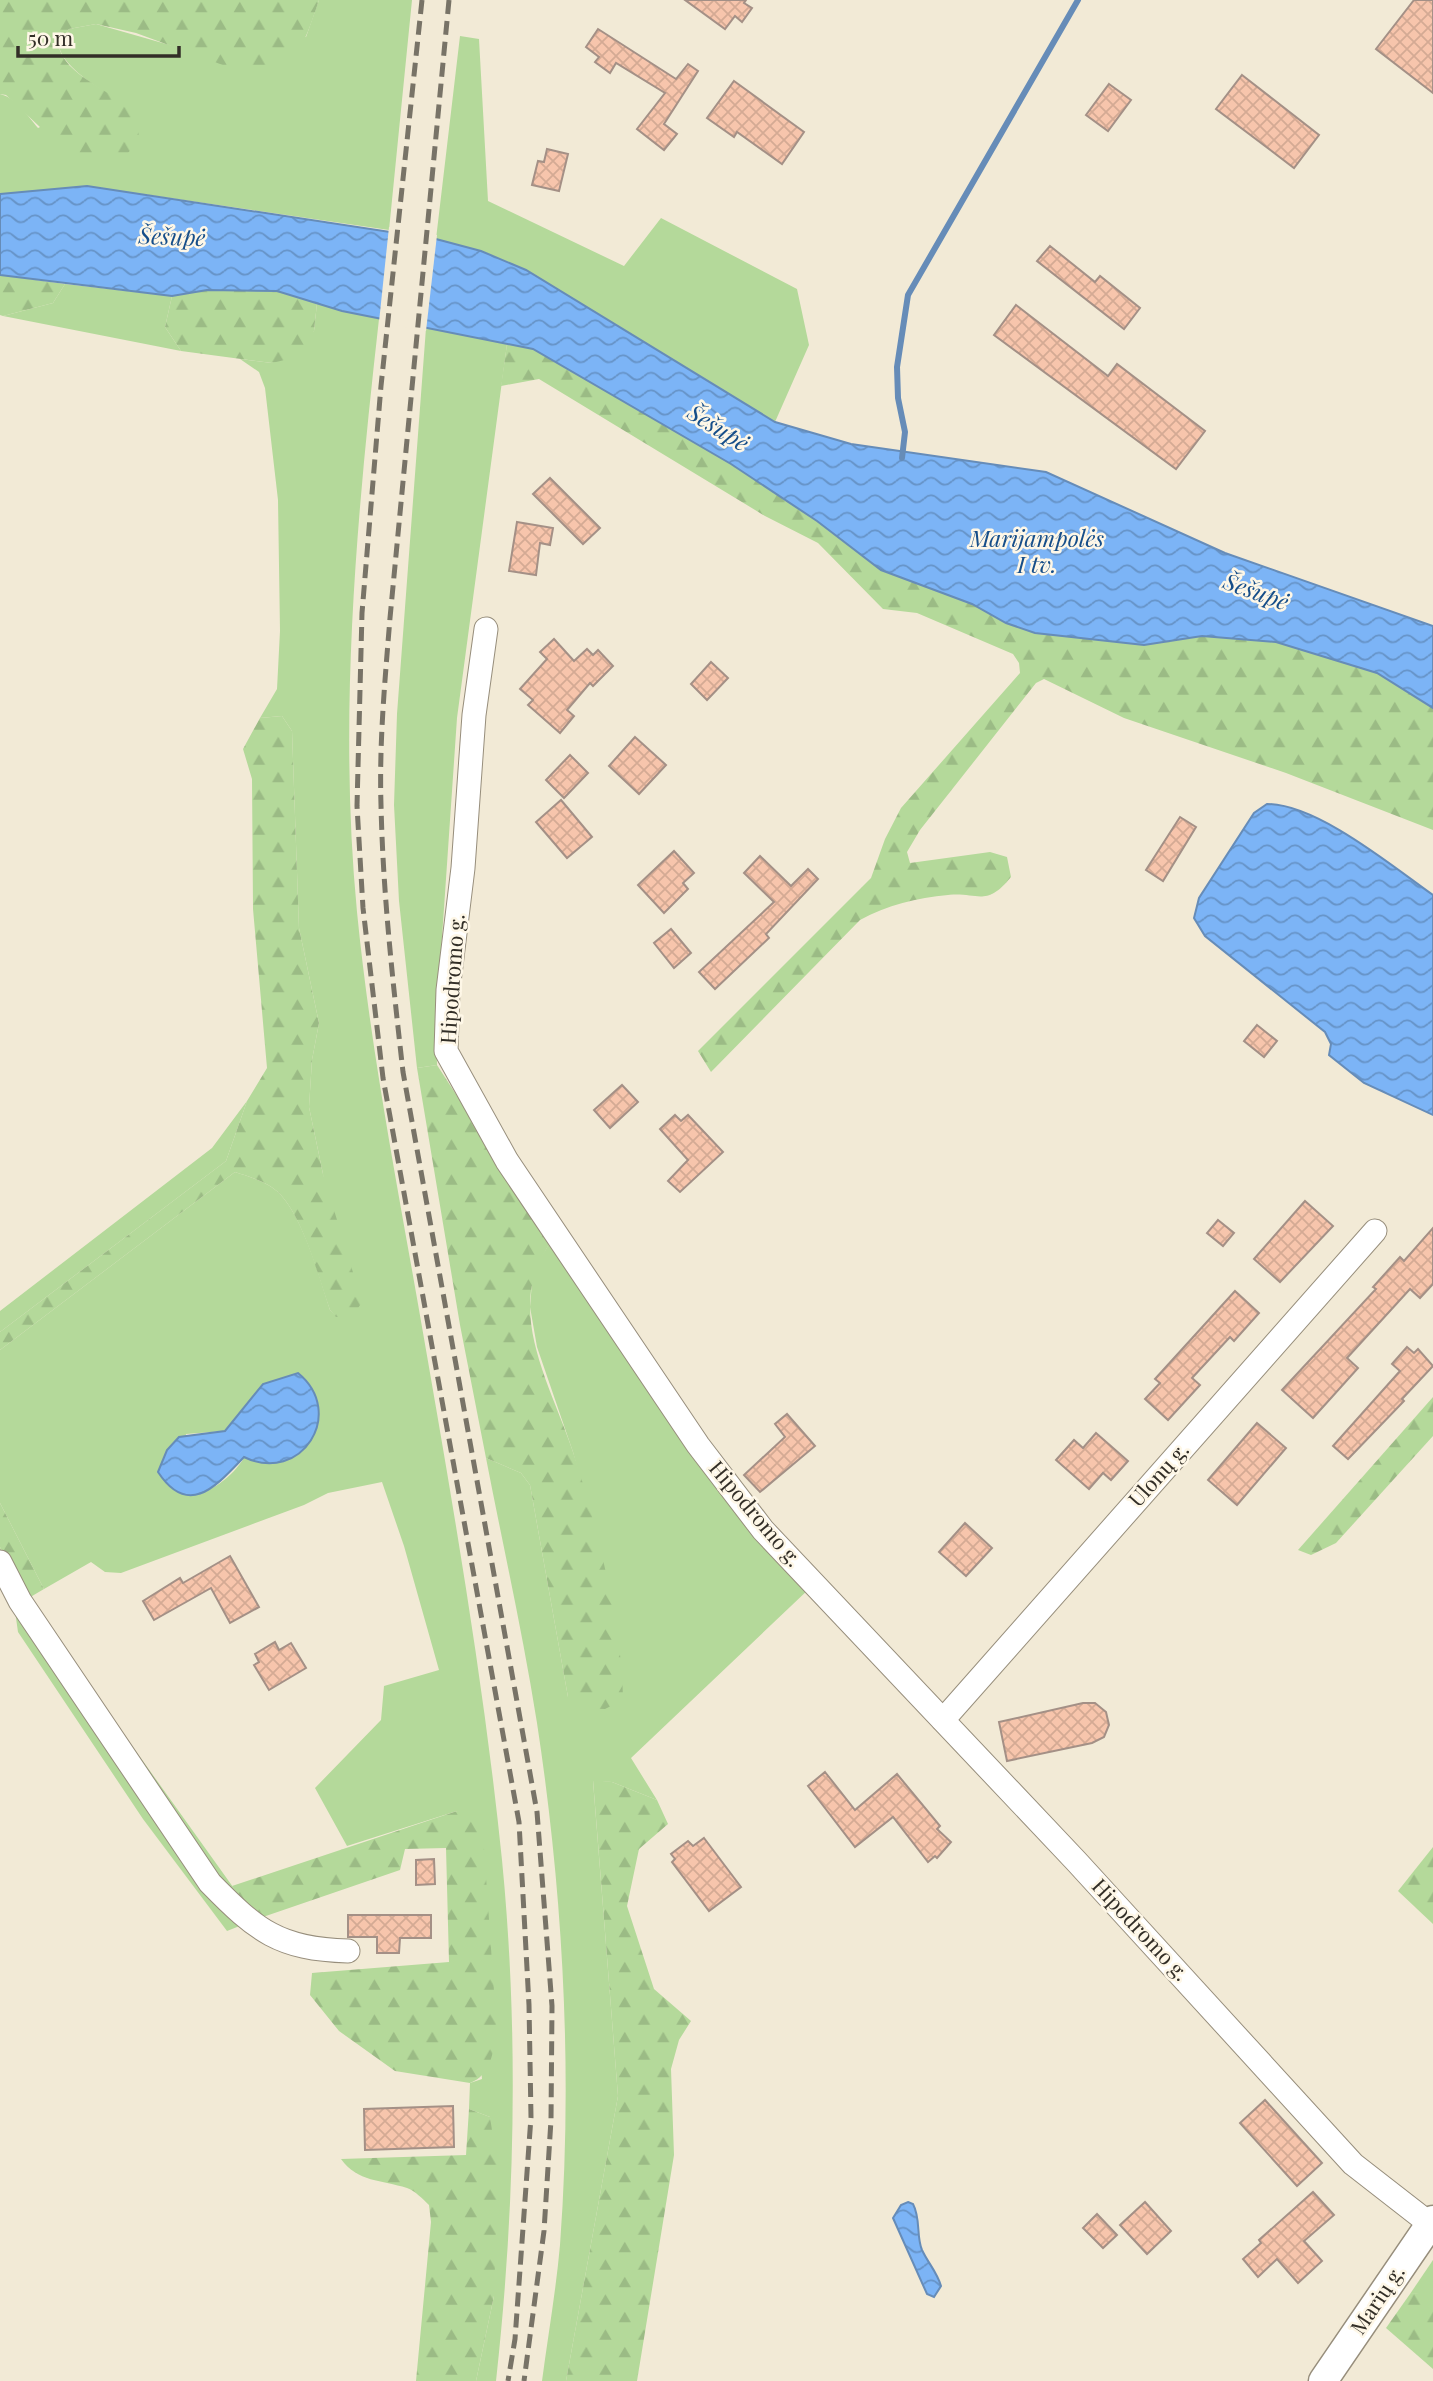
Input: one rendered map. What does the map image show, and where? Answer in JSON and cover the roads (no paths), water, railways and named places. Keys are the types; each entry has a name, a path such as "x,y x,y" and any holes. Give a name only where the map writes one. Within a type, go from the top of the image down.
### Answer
{"street":[{"name":"Hipodromo g.","path":"486,629 474,715 463,868 448,990 446,1051 508,1161 698,1445 763,1530 943,1720 1353,2164 1432,2222"},
{"name":"Ulonų g.","path":"943,1720 1376,1231"},
{"path":"0,1562 20,1601 210,1883 245,1919 278,1940 315,1950 348,1951"},
{"name":"Marių g.","path":"1323,2381 1432,2222"}],"water":[{"name":"Marijampolės I tv.","path":"87,186 436,239 481,251 526,270 775,422 851,444 1046,472 1225,553 1433,626 1433,708 1377,673 1276,642 1202,636 1144,645 1035,633 1006,623 972,604 881,570 817,521 731,464 533,349 342,311 277,291 207,290 172,296 0,275 0,194"},
{"path":"1267,804 1287,807 1331,825 1376,853 1433,895 1433,1115 1364,1083 1329,1055 1331,1044 1325,1032 1205,936 1194,918 1199,898 1254,813"},
{"path":"298,1373 312,1389 318,1407 317,1425 311,1440 299,1453 283,1461 265,1463 244,1457 224,1478 202,1493 181,1493 169,1486 158,1472 167,1450 179,1437 225,1431 263,1384"},
{"path":"908,2202 913,2204 915,2210 922,2250 941,2286 934,2297 927,2294 893,2218 901,2205"}],"waterway":[{"path":"902,458 905,432 898,398 897,367 908,295 1078,0"}],"railway":[{"path":"422,0 381,386 362,613 357,806 363,908 383,1078 519,1822 529,2005 531,2117 515,2339 508,2381"},
{"path":"449,0 384,688 382,839 403,1072 537,1812 552,2006 551,2120 544,2231 524,2381"}],"water label":[{"name":"Šešupė","path":"172,237"},
{"name":"Šešupė","path":"718,428"},
{"name":"Šešupė","path":"1256,592"}]}
